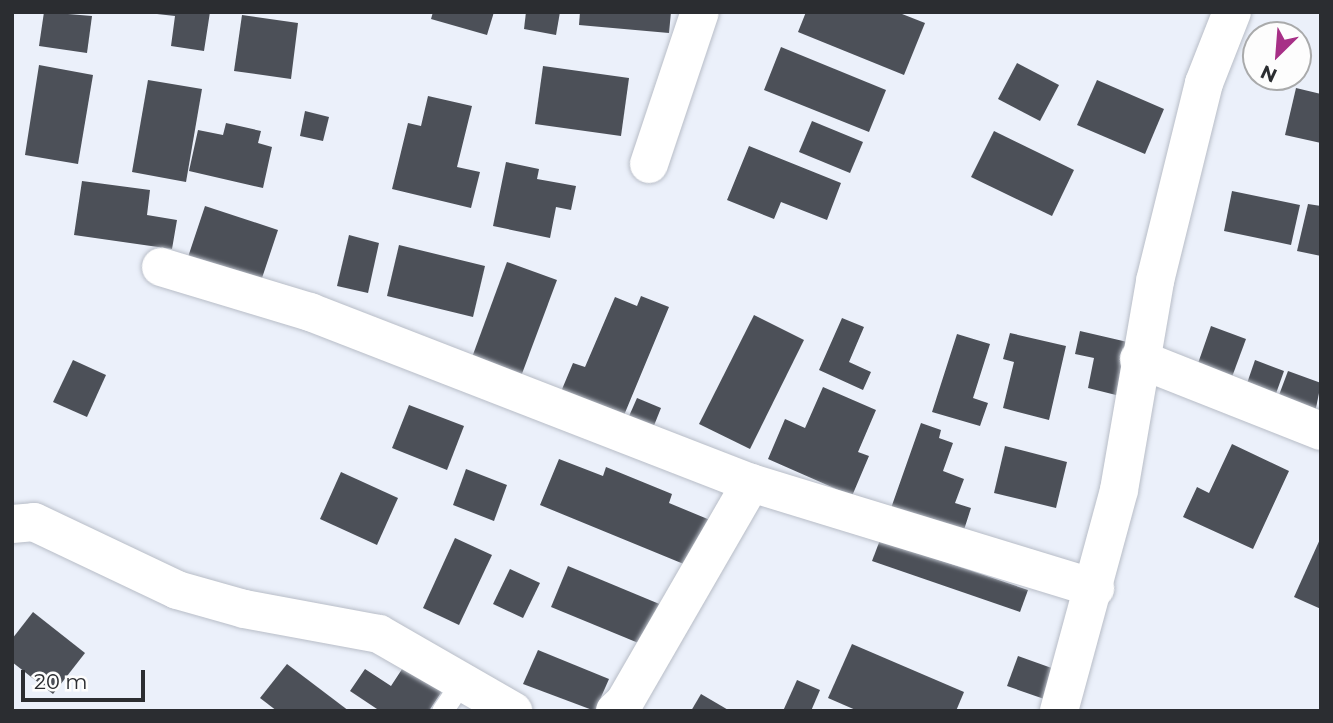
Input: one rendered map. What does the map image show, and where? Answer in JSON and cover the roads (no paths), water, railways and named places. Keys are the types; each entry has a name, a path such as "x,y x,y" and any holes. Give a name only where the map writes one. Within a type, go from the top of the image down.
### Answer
{"street":[{"path":"649,164 700,12"},
{"path":"1059,711 1095,588 1119,490 1139,359 1204,83 1232,12"},
{"path":"161,267 310,312 751,483 1095,588"},
{"path":"1139,359 1321,431"},
{"path":"615,711 624,703 751,483"},
{"path":"12,524 34,522 177,590 244,609 379,634 452,697 513,711"}]}
